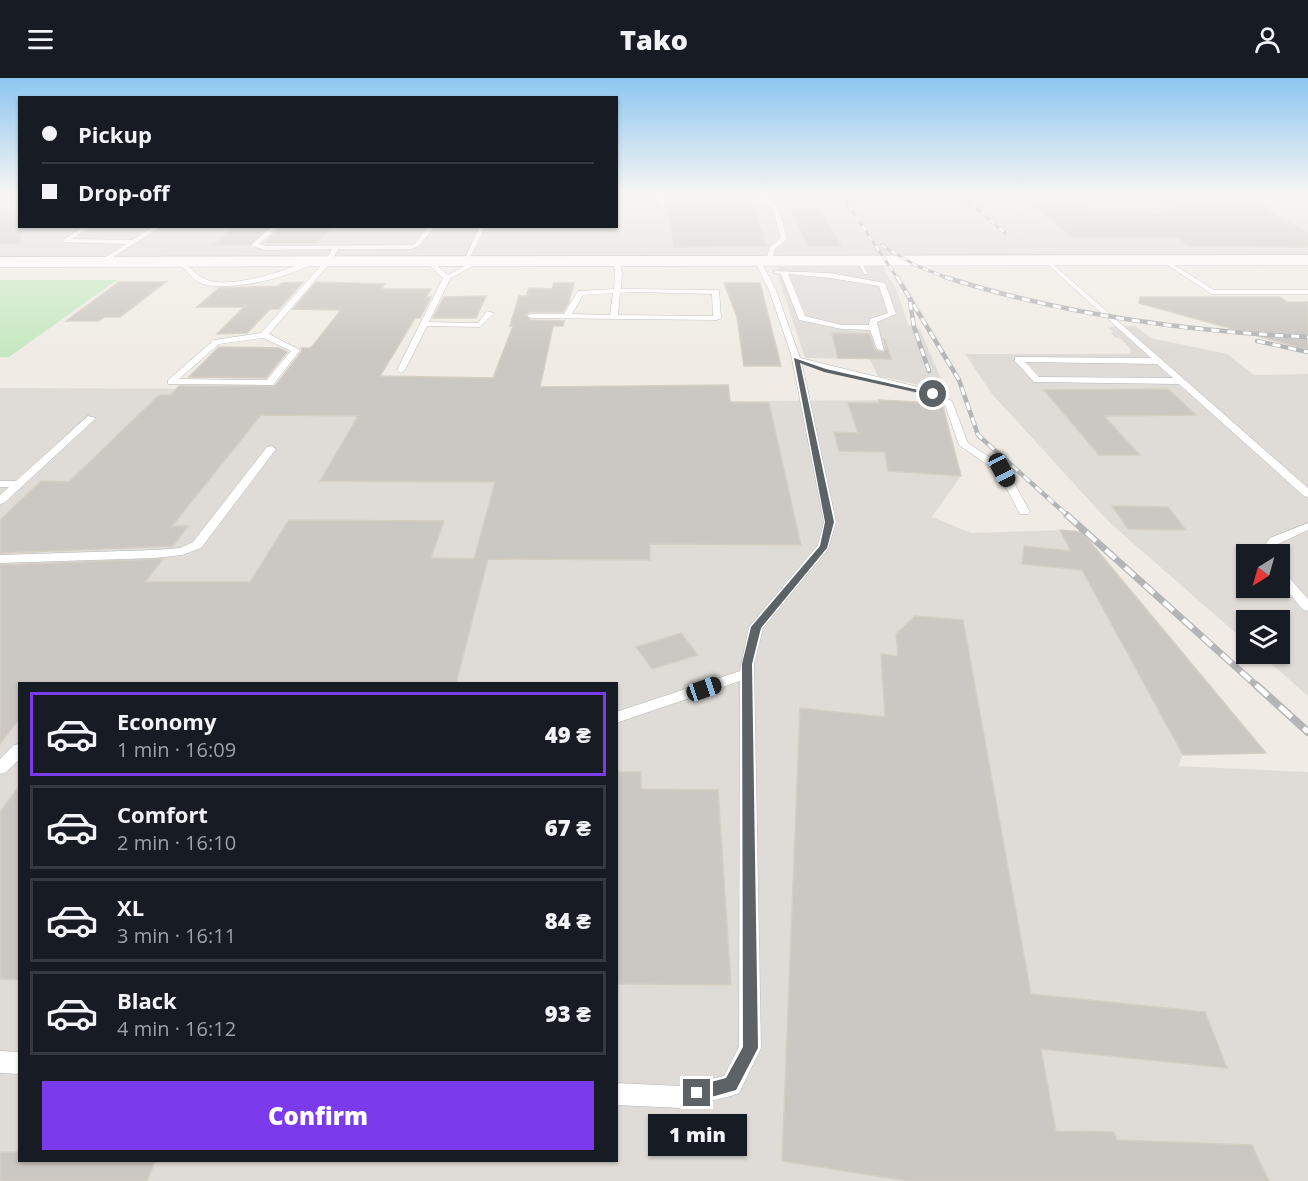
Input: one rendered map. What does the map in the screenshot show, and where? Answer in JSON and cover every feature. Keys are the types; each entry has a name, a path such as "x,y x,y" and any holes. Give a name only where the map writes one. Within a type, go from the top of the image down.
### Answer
{"main road":[{"path":"0,262 326,257 428,261 616,260 862,267 1046,260 1308,260"}],"lane":[{"path":"103,261 125,247"},
{"path":"264,247 326,257 407,247"},
{"path":"401,370 447,278 472,261 476,247"},
{"path":"763,264 774,247"},
{"path":"264,335 296,350 270,383 171,382 217,342 264,335 326,257"},
{"path":"614,317 615,292 619,283 620,269 616,260"},
{"path":"1046,260 1308,494"},
{"path":"1163,260 1212,292 1308,292"},
{"path":"428,261 447,278"},
{"path":"763,264 784,272 882,285"},
{"path":"618,1094 681,1097 731,1085 750,1048 747,674 756,627 824,546 830,522 797,360 763,264"},
{"path":"784,272 862,267 876,277 882,285 892,314 873,321 873,328 881,349"},
{"path":"784,272 802,318 842,327 873,328"},
{"path":"531,316 717,318 716,292 581,293 567,316"},
{"path":"425,324 480,325 490,313"},
{"path":"1158,361 1018,359 1037,380 1181,381"},
{"path":"797,360 824,370 933,394 949,403 964,445 1002,470 1024,512"},
{"path":"0,501 91,418"},
{"path":"0,559 155,554 182,551 196,545 271,448"},
{"path":"0,484 19,484"},
{"path":"1272,544 1308,526"},
{"path":"1290,586 1308,607"},
{"path":"618,717 747,674"},
{"path":"0,768 18,751"},
{"path":"0,1062 18,1064"}],"shaded area":[{"path":"0,247 1308,247 1308,254 0,257"},
{"path":"882,266 897,290 908,325 920,329 946,391 878,376 870,359 805,358 776,270 781,267"},
{"path":"1135,326 1151,338 1227,354 1254,375 1308,374 1308,696 1271,664 1290,664 1290,610 1236,610 1236,633 1110,523 992,394 965,354 1128,354 1131,352 1121,339 1114,337 1111,333 1113,332 1107,327"},
{"path":"0,388 482,390 504,403 879,400 943,404 961,476 932,517 971,533 1060,530 1183,755 1178,766 1308,772 1308,1181 0,1181"}],"green space":[{"path":"0,280 117,280 9,357 0,357"}],"building":[{"path":"119,282 166,282 120,317 105,317 98,321 66,321"},
{"path":"303,282 279,309 270,309 247,333 217,334 244,307 197,307 219,288 278,286 282,283"},
{"path":"316,282 385,284 381,289 431,289 426,297 431,297 420,318 415,318 380,376 493,378 513,326 510,326 519,296 526,296 529,288 552,289 554,283 574,283 569,302 563,312 531,312 525,315 531,320 564,321 563,326 553,326 540,387 728,385 730,402 769,403 801,545 650,544 650,560 488,559 457,682 18,682 18,721 0,744 0,565 163,559 145,582 250,582 289,520 444,521 431,558 474,559 495,482 320,481 358,416 261,415 172,526 188,526 173,546 0,553 0,520 41,481 69,482 159,395 171,395 179,386 275,386 302,351 301,348 311,348 341,310 293,309"},
{"path":"724,283 760,283 781,366 744,366 737,317"},
{"path":"486,296 476,318 433,318 444,297"},
{"path":"1140,297 1280,297 1287,302 1308,302 1308,350 1139,303"},
{"path":"832,333 869,334 875,350 883,353 886,350 884,338 891,359 838,358"},
{"path":"219,347 279,348 287,352 266,378 189,377"},
{"path":"1168,389 1196,415 1104,416 1140,455 1099,455 1044,390"},
{"path":"879,400 935,403 943,407 961,476 888,471 885,452 839,451 834,432 858,433 848,403 879,403"},
{"path":"1112,506 1168,507 1186,530 1128,529"},
{"path":"1060,530 1082,532 1266,753 1183,755 1082,570 1022,564 1024,546 1071,551"},
{"path":"915,616 963,620 1031,994 1205,1012 1227,1068 1041,1049 1056,1131 1114,1132 1117,1140 1252,1145 1269,1181 908,1181 782,1161 800,708 885,717 881,654 898,656 896,634"},
{"path":"681,633 698,655 652,669 636,647"},
{"path":"618,772 641,772 641,789 718,790 731,985 618,984"},
{"path":"18,788 18,980 0,979 0,812"},
{"path":"0,1152 18,1152 18,1162 155,1162 147,1181 0,1181"}],"railway":[{"path":"877,247 898,279"},
{"path":"885,247 917,266 950,279"},
{"path":"897,277 959,380 978,435 1068,516"},
{"path":"945,277 1034,302 1125,319 1216,330 1308,337"},
{"path":"910,302 914,327 929,371"},
{"path":"1257,341 1308,352"},
{"path":"1067,515 1258,687"},
{"path":"1256,685 1308,732"}],"route":[{"path":"697,1093 731,1085 750,1048 747,664 756,627 824,546 830,522 797,360 824,370 933,394"}]}
